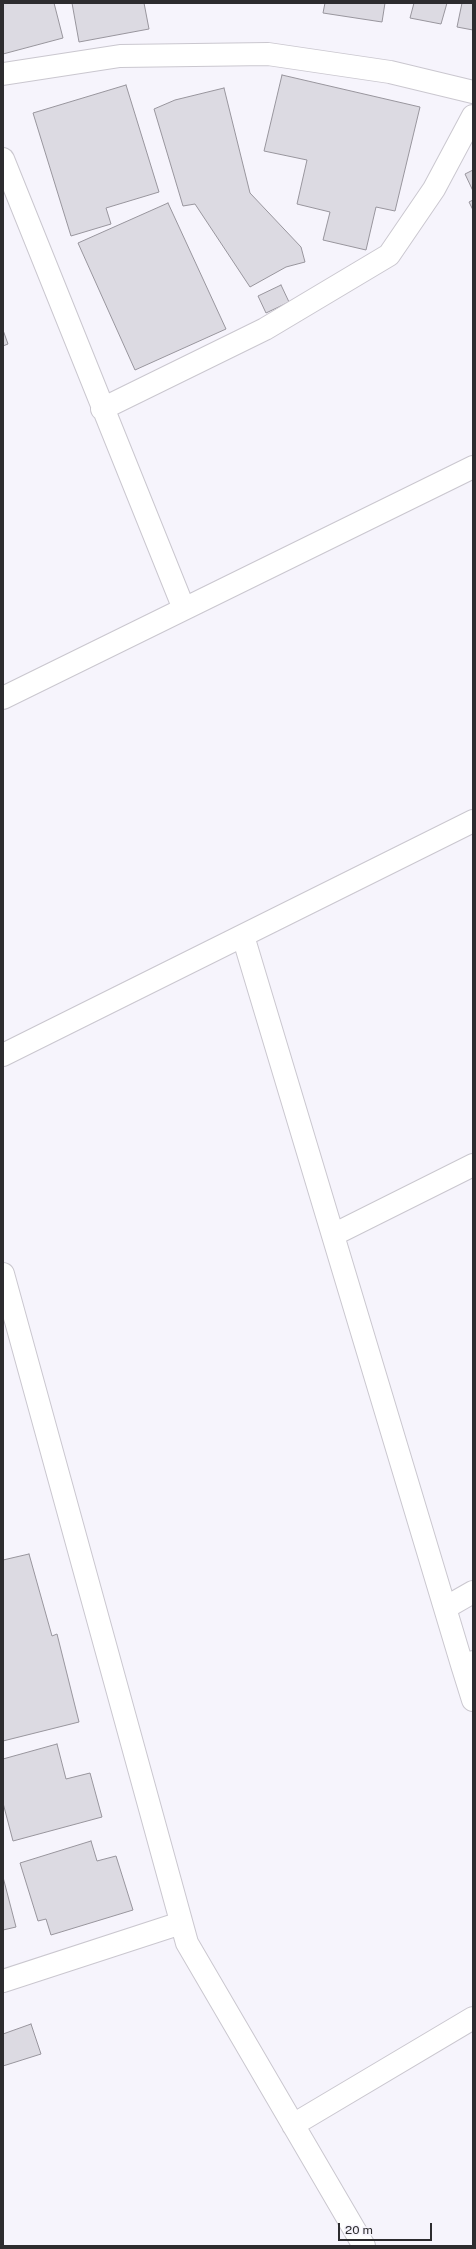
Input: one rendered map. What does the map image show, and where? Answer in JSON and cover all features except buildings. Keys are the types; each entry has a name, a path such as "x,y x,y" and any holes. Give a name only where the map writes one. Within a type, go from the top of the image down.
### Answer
{"street":[{"path":"3,74 120,56 268,54 390,72 473,92"},
{"path":"102,410 265,329 389,255 434,189 473,116"},
{"path":"3,159 102,410 184,609"},
{"path":"3,698 473,467"},
{"path":"3,1055 473,821"},
{"path":"243,936 445,1608 468,1665 473,1700"},
{"path":"333,1234 473,1166"},
{"path":"3,1274 187,1943 364,2246"},
{"path":"445,1608 473,1592"},
{"path":"3,1981 181,1923"},
{"path":"293,2125 473,2018"}]}
